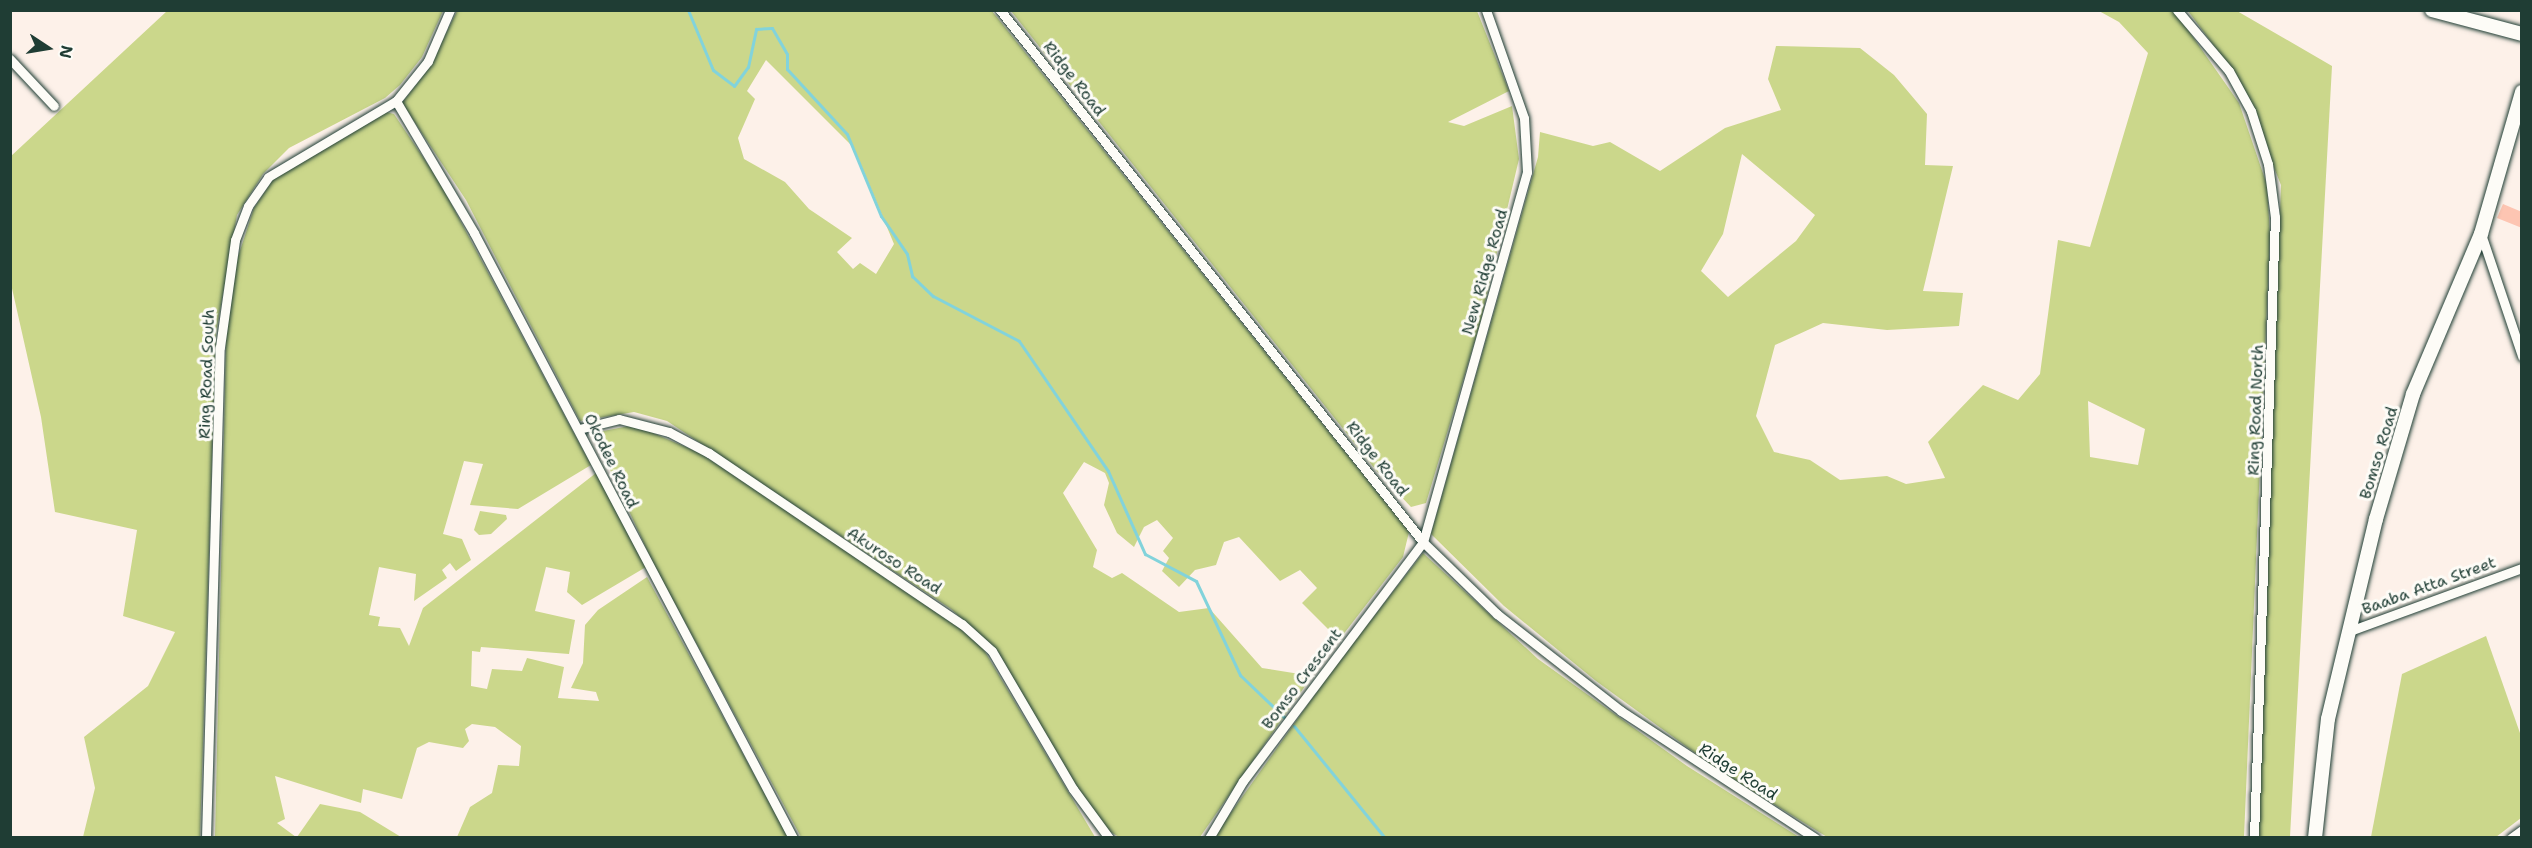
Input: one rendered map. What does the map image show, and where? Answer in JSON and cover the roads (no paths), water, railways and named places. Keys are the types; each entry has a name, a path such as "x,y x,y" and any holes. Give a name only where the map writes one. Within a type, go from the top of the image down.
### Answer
{"street":[{"name":"Ring Road South","path":"206,837 220,347 235,240 268,177 396,101 428,61 450,10"},
{"name":"Ridge Road","path":"1000,10 1423,542 1497,614 1621,711 1815,837"},
{"name":"New Ridge Road","path":"1423,542 1527,172 1524,118 1486,10"},
{"name":"Ring Road North","path":"2177,10 2229,71 2251,111 2268,164 2275,217 2254,837"},
{"path":"2432,10 2522,34"},
{"path":"10,59 54,106"},
{"name":"Bomso Road","path":"2315,837 2328,719 2347,632 2413,394 2481,234 2522,92"},
{"name":"Okodee Road","path":"396,101 579,429 793,837"},
{"path":"2481,234 2522,356"},
{"name":"Akuroso Road","path":"579,429 619,419 669,432 709,453 962,624 996,656 1073,789 1109,837"},
{"name":"Bomso Crescent","path":"1209,837 1243,781 1423,542"},
{"name":"Baaba Atta Street","path":"2347,632 2522,568"},
{"path":"2511,837 2522,830"}],"waterway":[{"path":"688,10 713,70 734,86 748,67 756,29 772,28 787,54 787,69 847,134 881,216 907,254 912,276 933,296 1019,341 1108,471 1145,554 1196,581 1240,675 1285,718"},
{"path":"1294,726 1385,838"}]}
